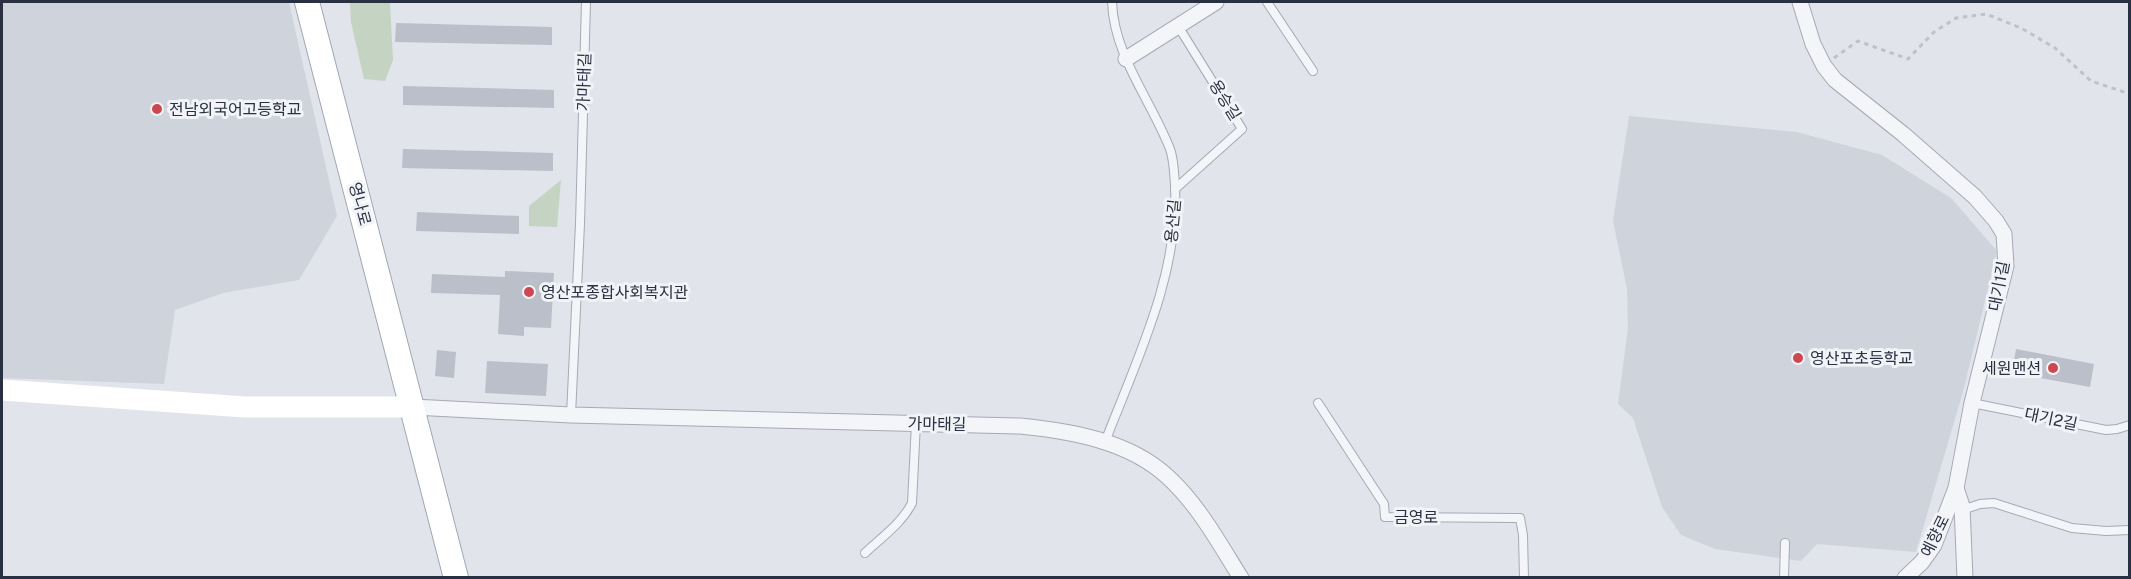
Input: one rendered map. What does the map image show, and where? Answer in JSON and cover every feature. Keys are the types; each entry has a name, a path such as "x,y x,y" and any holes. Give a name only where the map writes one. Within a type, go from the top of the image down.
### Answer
{"main road":[{"name":"영나로","path":"307,2 456,578"}],"street":[{"path":"1126,59 1213,2"},
{"name":"대기1길","path":"1800,2 1813,44 1824,66 1835,80 1903,134 1975,197 2004,234 2006,266 1972,403 1956,488 1962,510 1965,578"},
{"path":"2,390 245,407 413,407"},
{"name":"가마태길","path":"413,407 571,415 1020,426 1056,429 1105,442 1155,466 1168,476 1201,514 1241,578"},
{"name":"예향로","path":"1905,578 1922,562 1934,546 1956,488"}],"lane":[{"name":"가마태길","path":"571,415 580,224 586,2"},
{"name":"용산길","path":"1105,442 1162,293 1176,218 1174,169 1170,148 1126,59 1113,19 1112,2"},
{"path":"1267,2 1313,71"},
{"name":"용승길","path":"1175,189 1242,129 1178,26"},
{"name":"금영로","path":"1318,403 1384,504 1385,517 1520,518 1523,535 1524,578"},
{"name":"대기2길","path":"1972,403 2106,430 2130,425"},
{"path":"865,553 902,519 912,503 916,423"},
{"path":"1962,510 1980,504 1994,503 2072,528 2106,531 2130,530"},
{"path":"1784,578 1785,543"}],"path":[{"path":"1824,66 1858,41 1908,59 1934,32 1956,18 1986,14 2021,28 2055,48 2091,81 2130,94"}],"shaded area":[{"name":"전남외국어고등학교","path":"2,2 289,2 337,216 299,280 223,293 175,310 164,384 2,378"},
{"name":"영산포초등학교","path":"1629,116 1797,132 1882,155 1951,198 1997,251 1964,388 1916,552 1817,544 1801,561 1715,549 1681,535 1662,507 1633,418 1618,404 1628,328 1627,289 1613,221"}],"green space":[{"path":"350,2 390,2 393,60 385,81 364,79 351,22"},
{"path":"561,180 557,227 529,226 529,206"}],"building":[{"path":"396,23 552,27 552,45 395,42"},
{"path":"403,86 554,90 554,108 403,105"},
{"path":"403,149 553,153 553,171 402,168"},
{"path":"417,212 519,216 519,234 416,231"},
{"name":"영산포종합사회복지관","path":"505,271 554,273 551,328 524,327 524,336 498,334 500,295 431,293 432,274 505,277"},
{"name":"세원맨션","path":"2016,349 2094,364 2090,387 2012,373"},
{"path":"437,350 456,352 454,378 435,376"},
{"path":"487,361 548,364 546,396 485,393"}],"place":[{"name":"전남외국어고등학교","path":"157,109"},
{"name":"영산포종합사회복지관","path":"529,292"},
{"name":"영산포초등학교","path":"1798,358"},
{"name":"세원맨션","path":"2053,368"}]}
